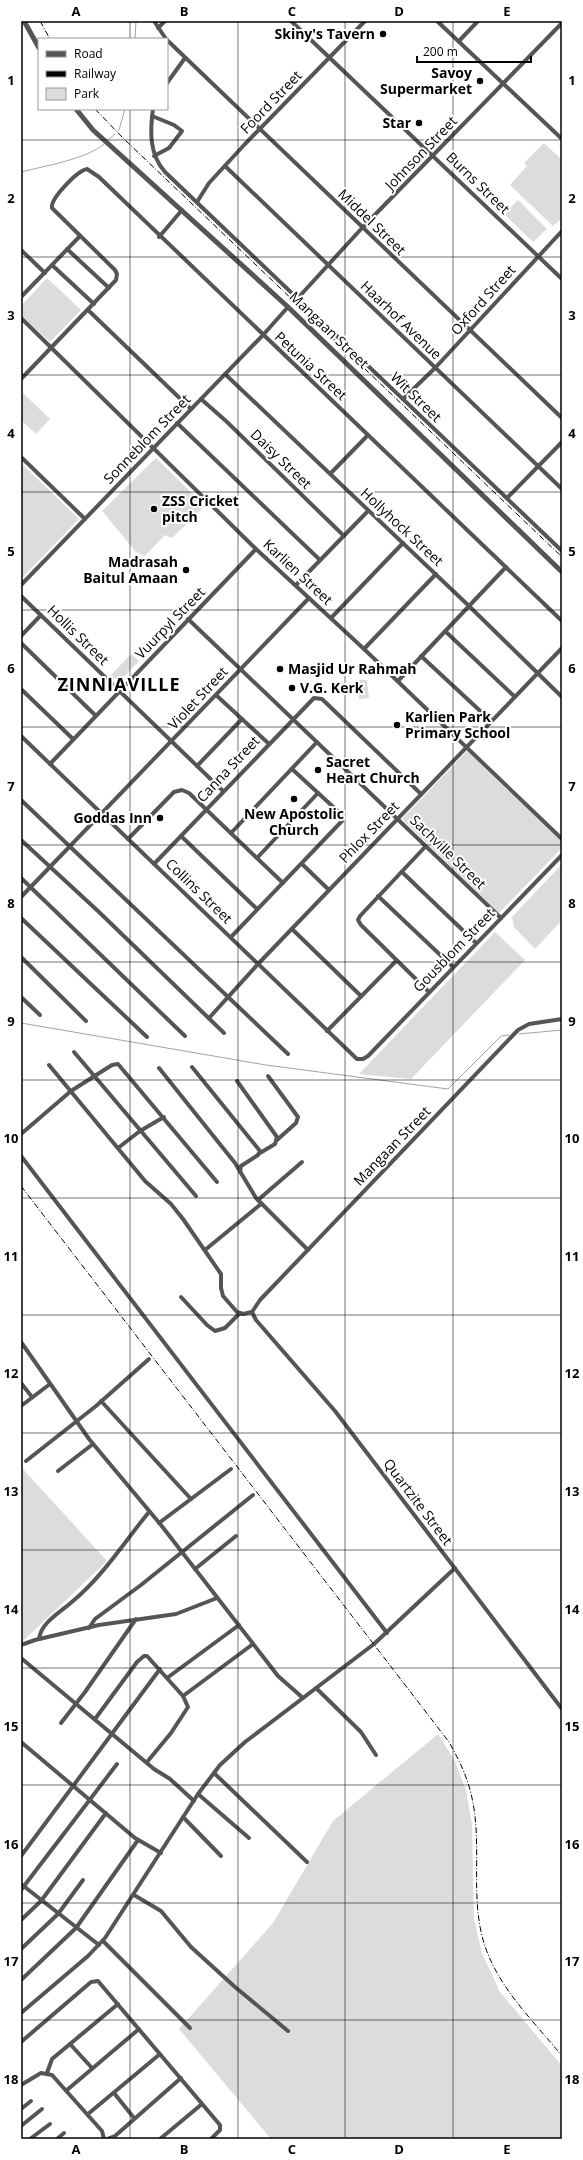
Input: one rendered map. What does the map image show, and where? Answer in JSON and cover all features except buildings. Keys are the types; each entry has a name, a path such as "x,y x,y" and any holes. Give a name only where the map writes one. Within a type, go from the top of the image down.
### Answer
{"street":[{"path":"24,21 38,46"},
{"name":"Middel Street","path":"154,21 166,38"},
{"path":"158,28 164,21"},
{"name":"Burns Street","path":"291,21 562,279"},
{"name":"Foord Street","path":"197,202 209,183 365,21"},
{"path":"438,21 562,139"},
{"path":"459,41 478,21"},
{"name":"Johnson Street","path":"297,299 362,228 434,157 562,23"},
{"name":"Middel Street","path":"168,40 362,228 562,418"},
{"path":"168,82 185,58"},
{"name":"Mangaan Street","path":"77,110 94,130 288,307 562,572"},
{"name":"Wit Street","path":"153,110 151,139 154,156 165,172 562,551"},
{"path":"152,116 174,125 182,131 169,148 154,156"},
{"name":"Haarhof Avenue","path":"225,166 562,489"},
{"name":"Petunia Street","path":"80,236 54,212 51,206 55,198 81,171 87,170 99,177 159,237 562,621"},
{"path":"159,237 182,210"},
{"name":"Oxford Street","path":"403,399 435,368 562,231"},
{"path":"21,297 80,236 115,270 117,274 116,280 109,288 21,379"},
{"path":"67,249 109,288"},
{"path":"21,250 45,273"},
{"path":"52,265 94,304"},
{"name":"Sonneblom Street","path":"21,585 263,335 288,307"},
{"path":"88,310 191,409"},
{"name":"Karlien Street","path":"21,318 256,549 364,649 562,839"},
{"name":"Hollyhock Street","path":"225,374 331,473 368,511 436,574 562,697"},
{"name":"Daisy Street","path":"201,399 226,421 344,536"},
{"path":"177,423 320,560"},
{"path":"331,473 368,435"},
{"path":"507,498 562,442"},
{"path":"21,457 84,519"},
{"path":"296,585 368,511"},
{"path":"331,618 403,543"},
{"name":"Vuurpyl Street","path":"50,764 95,715 120,691 256,549"},
{"path":"398,682 506,567"},
{"path":"364,649 436,574"},
{"name":"Hollis Street","path":"21,596 223,791"},
{"name":"Violet Street","path":"21,897 172,742 309,598"},
{"path":"21,636 41,614"},
{"name":"Sachville Street","path":"188,619 501,918"},
{"path":"445,631 515,697"},
{"path":"21,643 95,715"},
{"name":"Phlox Street","path":"209,1018 258,964 562,648"},
{"path":"421,656 491,721"},
{"path":"21,688 73,739"},
{"path":"216,695 268,743"},
{"name":"Canna Street","path":"154,864 268,743 314,698 322,699 421,794"},
{"path":"197,766 242,719"},
{"name":"Collins Street","path":"21,736 355,1058 362,1060"},
{"path":"231,834 317,742"},
{"path":"231,937 337,828 343,818 292,769"},
{"path":"128,839 178,790 185,791 283,883"},
{"path":"257,858 318,793"},
{"path":"21,800 229,996 288,1054"},
{"path":"181,836 258,909"},
{"path":"21,840 99,912 224,1033"},
{"path":"425,847 360,916 359,923 429,992"},
{"name":"Gousblom Street","path":"362,1060 368,1056 562,855"},
{"path":"302,864 329,890"},
{"path":"402,872 476,943"},
{"path":"21,878 185,1036"},
{"path":"378,896 453,967"},
{"path":"21,918 147,1037"},
{"path":"292,929 361,996"},
{"path":"21,957 86,1021"},
{"path":"327,1031 396,961"},
{"path":"21,997 40,1015"},
{"name":"Mangaan Street","path":"252,1312 260,1300 518,1030 529,1024 562,1019"},
{"path":"74,1052 196,1196"},
{"path":"21,1134 71,1091 94,1076 118,1064 217,1182"},
{"path":"49,1065 145,1181 171,1204 221,1274 221,1292 223,1296 240,1313"},
{"path":"192,1067 255,1143 260,1153"},
{"path":"159,1068 235,1163 261,1204 308,1250"},
{"path":"240,1173 241,1166 275,1144 277,1140 296,1123 298,1117 268,1076"},
{"path":"237,1081 275,1132 277,1140"},
{"path":"118,1148 140,1131 164,1117"},
{"path":"21,1156 387,1633"},
{"path":"258,1200 302,1162"},
{"path":"205,1250 261,1204"},
{"path":"181,1297 207,1325 215,1330 225,1328 240,1313 252,1312"},
{"name":"Quartzite Street","path":"252,1312 256,1320 335,1411 562,1708"},
{"path":"21,1342 93,1444 159,1523 278,1676 303,1698"},
{"path":"26,1461 101,1401 149,1359"},
{"path":"21,1383 32,1397"},
{"path":"21,1406 50,1384"},
{"path":"101,1401 191,1500"},
{"path":"58,1471 93,1444"},
{"path":"159,1523 230,1469"},
{"path":"89,1628 95,1619 141,1585 253,1495"},
{"path":"39,1639 40,1632 52,1618 88,1587 149,1512"},
{"path":"195,1569 236,1536"},
{"path":"21,2013 103,1941 198,1794 214,1773 245,1742 387,1633 455,1568"},
{"path":"21,1646 39,1639 89,1628 136,1619 176,1614 217,1598"},
{"path":"61,1723 136,1619"},
{"path":"168,1678 239,1625"},
{"path":"183,1696 253,1644"},
{"path":"95,1719 144,1656 150,1658 183,1696 188,1707 172,1733 147,1762"},
{"path":"21,1658 110,1733 170,1779 194,1801"},
{"path":"21,1856 110,1733 160,1668"},
{"path":"316,1688 360,1732 376,1754"},
{"path":"21,1742 90,1798 138,1840 160,1853"},
{"path":"99,1945 22,1887 117,1764"},
{"path":"214,1773 307,1862"},
{"path":"198,1794 249,1838"},
{"path":"21,1920 41,1901 106,1813"},
{"path":"183,1817 221,1856"},
{"path":"21,1980 76,1928 138,1840"},
{"path":"21,1949 58,1914 83,1880"},
{"path":"134,1895 161,1911 191,1947 235,1987 288,2031"},
{"path":"103,1941 190,2028"},
{"path":"21,2042 93,1981 100,1983 221,2127 211,2139"},
{"path":"47,2073 52,2058 118,2004"},
{"path":"67,2090 139,2029"},
{"path":"70,2044 92,2068"},
{"path":"88,2114 160,2054"},
{"path":"22,2082 36,2074 47,2073 52,2075 102,2131 104,2139"},
{"path":"107,2139 116,2136 134,2118 181,2078"},
{"path":"114,2093 134,2118"},
{"path":"21,2109 31,2101"},
{"path":"160,2139 202,2104"},
{"path":"21,2126 42,2109"},
{"path":"30,2139 50,2124"},
{"path":"57,2139 64,2133"}],"green space":[{"path":"544,143 562,160 562,218 553,226 510,185 527,166 524,163"},
{"path":"518,200 547,229 533,242 504,214"},
{"path":"47,278 81,310 50,342 21,315 21,306"},
{"path":"21,391 50,419 36,434 21,420"},
{"name":"ZSS Cricket pitch","path":"156,458 205,506 172,538 165,535 145,556 136,552 102,511"},
{"path":"21,463 79,519 21,579"},
{"path":"131,654 139,661 119,682 111,675"},
{"path":"358,680 367,680 369,698 359,699"},
{"path":"467,751 562,842 562,848 499,913 402,819"},
{"path":"562,864 562,920 535,949 514,927 512,917"},
{"path":"495,932 525,960 411,1079 359,1074"},
{"path":"21,1467 107,1561 21,1643"},
{"path":"438,1734 455,1761 466,1790 472,1824 474,1919 482,1953 500,1992 562,2066 562,2139 271,2139 179,2029 273,1923 333,1821"}],"waterway":[{"path":"135,38 136,21"},
{"path":"119,130 125,110"},
{"path":"108,140 115,134"},
{"path":"21,172 76,158 87,154 104,144"},
{"path":"21,1023 266,1065 448,1089 501,1036 509,1035"},
{"path":"519,1034 562,1030"}],"railway":[{"path":"40,21 49,38"},
{"path":"96,110 124,139 562,557"},
{"path":"21,1186 449,1742 463,1769 472,1798 476,1832 477,1902 482,1936 488,1953 495,1970 515,2000 562,2056"}],"place":[{"name":"Skiny's Tavern","path":"383,34"},
{"name":"Savoy Supermarket","path":"480,81"},
{"name":"Star","path":"419,123"},
{"name":"ZSS Cricket pitch","path":"154,509"},
{"name":"Madrasah Baitul Amaan","path":"186,570"},
{"name":"Masjid Ur Rahmah","path":"280,669"},
{"name":"V.G. Kerk","path":"292,688"},
{"name":"Karlien Park Primary School","path":"397,725"},
{"name":"Sacret Heart Church","path":"318,770"},
{"name":"New Apostolic Church","path":"294,799"},
{"name":"Goddas Inn","path":"160,818"}],"district":[{"name":"ZINNIAVILLE","path":"119,685"}]}
